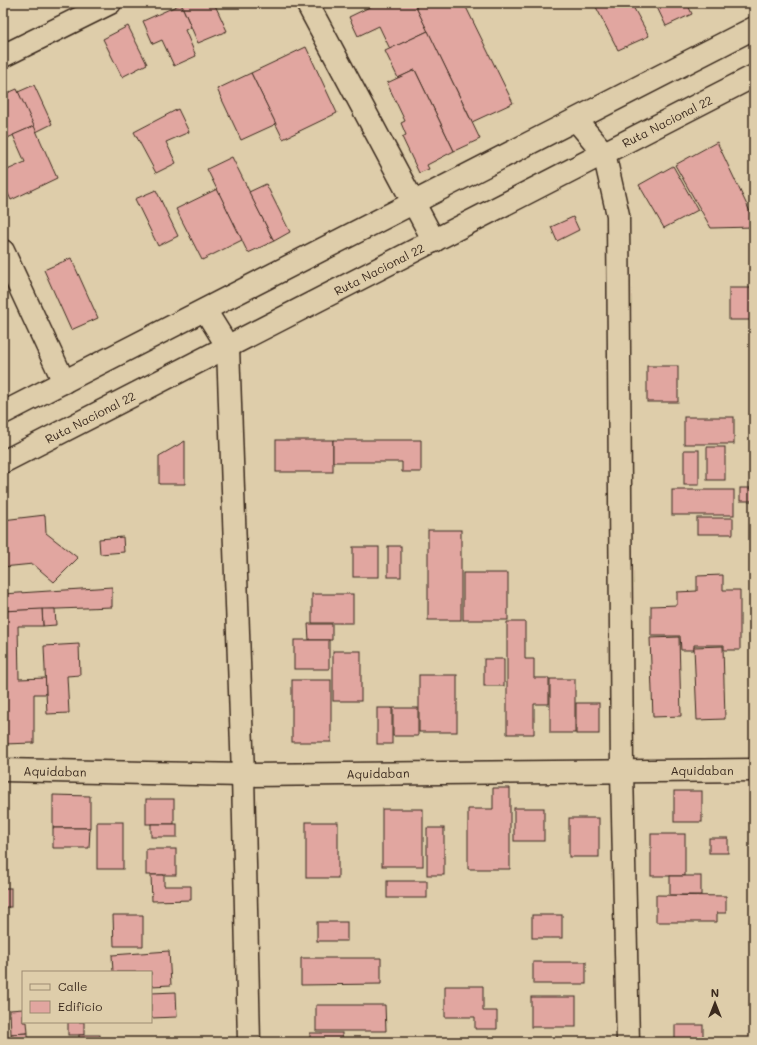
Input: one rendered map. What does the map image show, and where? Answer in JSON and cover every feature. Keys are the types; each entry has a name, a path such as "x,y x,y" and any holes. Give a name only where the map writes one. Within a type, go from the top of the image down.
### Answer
{"main road":[{"path":"3,56 110,3"},
{"path":"307,3 434,240"},
{"path":"3,413 754,28"},
{"name":"Ruta Nacional 22","path":"3,462 754,76"},
{"path":"576,120 604,153 618,215 622,771 628,1042"},
{"path":"3,251 64,382"},
{"path":"205,310 228,347 249,1042"},
{"name":"Aquidaban","path":"3,770 242,775 754,770"}],"building":[{"path":"214,3 227,31 198,43 181,4"},
{"path":"378,3 414,3 428,31 390,49 379,26 358,36 349,17"},
{"path":"414,3 464,3 513,103 472,122"},
{"path":"594,3 631,3 649,36 618,50"},
{"path":"655,3 687,3 692,14 666,26"},
{"path":"181,4 191,27 185,30 196,56 174,66 162,40 153,44 143,21"},
{"path":"128,26 147,64 122,77 103,39"},
{"path":"428,31 480,139 454,151 415,70 398,78 385,51"},
{"path":"306,47 337,113 283,139 251,73"},
{"path":"415,70 454,151 427,165 429,169 419,173 402,137 406,135 401,123 405,121 387,83"},
{"path":"251,73 276,124 241,140 217,89"},
{"path":"34,85 52,124 36,132 18,92"},
{"path":"17,89 34,126 3,140 3,95"},
{"path":"178,109 189,132 166,142 176,163 156,173 134,132"},
{"path":"34,126 57,178 11,200 3,183 3,172 25,162 13,135"},
{"path":"717,142 754,220 754,227 711,228 675,165"},
{"path":"232,157 274,241 248,253 207,169"},
{"path":"673,166 698,210 664,228 639,185"},
{"path":"266,184 290,232 274,241 249,192"},
{"path":"217,189 242,240 202,260 176,209"},
{"path":"156,190 178,236 158,246 135,199"},
{"path":"573,217 579,230 557,241 551,227"},
{"path":"71,258 98,318 71,330 44,270"},
{"path":"729,288 754,288 754,320 729,320"},
{"path":"647,366 678,366 678,402 647,402"},
{"path":"684,417 734,417 734,444 684,444"},
{"path":"276,440 333,440 333,472 276,472"},
{"path":"333,440 421,440 421,472 402,472 402,462 333,462"},
{"path":"185,441 185,484 159,484 159,456"},
{"path":"707,447 725,447 725,480 707,480"},
{"path":"684,450 699,450 699,485 684,485"},
{"path":"740,488 754,488 754,501 740,501"},
{"path":"672,490 734,490 734,515 672,515"},
{"path":"45,515 46,533 78,558 54,582 33,564 3,567 3,520"},
{"path":"697,518 733,518 733,534 697,534"},
{"path":"428,530 461,530 461,620 428,620"},
{"path":"123,537 124,552 100,554 99,539"},
{"path":"388,546 401,546 401,577 388,577"},
{"path":"353,547 379,547 379,577 353,577"},
{"path":"463,573 508,573 508,620 463,620"},
{"path":"723,575 723,590 740,590 740,650 724,650 724,645 694,645 694,650 681,650 680,636 651,636 651,606 677,605 677,592 697,591 697,576"},
{"path":"112,587 112,607 3,611 3,594"},
{"path":"312,594 353,594 353,623 312,623"},
{"path":"42,609 55,609 56,625 43,626"},
{"path":"42,609 43,626 18,626 19,679 46,678 46,694 34,694 34,743 3,744 3,611"},
{"path":"507,622 525,622 525,659 534,659 534,678 549,678 549,704 534,704 534,734 507,734"},
{"path":"308,624 332,624 332,640 309,640"},
{"path":"679,637 681,716 653,717 650,638"},
{"path":"294,640 329,640 329,669 294,669"},
{"path":"79,644 80,675 67,676 69,713 47,714 44,646"},
{"path":"723,646 725,719 697,720 694,647"},
{"path":"333,651 361,651 361,701 333,701"},
{"path":"484,659 504,659 504,686 484,686"},
{"path":"419,675 457,675 457,732 419,732"},
{"path":"550,679 575,679 575,733 550,733"},
{"path":"292,680 331,680 331,742 292,742"},
{"path":"576,703 599,703 599,734 576,734"},
{"path":"377,708 392,708 392,744 377,744"},
{"path":"393,708 418,708 418,736 393,736"},
{"path":"493,788 510,788 510,869 468,869 468,809 493,809"},
{"path":"674,791 702,791 702,822 674,822"},
{"path":"53,795 90,796 90,828 53,828"},
{"path":"146,799 174,799 174,824 146,824"},
{"path":"514,808 544,808 544,841 514,841"},
{"path":"382,809 423,809 423,866 382,866"},
{"path":"569,818 599,818 599,857 569,857"},
{"path":"97,822 123,822 123,869 97,869"},
{"path":"306,822 338,822 338,878 306,878"},
{"path":"151,824 177,824 177,837 151,837"},
{"path":"53,828 90,828 89,848 53,848"},
{"path":"427,828 444,828 444,875 427,875"},
{"path":"651,834 685,834 685,876 651,876"},
{"path":"709,838 728,838 728,853 709,853"},
{"path":"146,849 176,849 176,875 146,875"},
{"path":"151,875 164,875 164,886 191,886 191,900 152,901"},
{"path":"670,876 701,876 701,895 670,895"},
{"path":"387,881 427,881 427,898 387,898"},
{"path":"3,888 11,888 11,907 3,907"},
{"path":"656,895 726,896 726,913 717,913 717,922 656,922"},
{"path":"113,915 143,915 143,946 114,946"},
{"path":"532,915 562,915 562,938 532,938"},
{"path":"317,922 347,922 347,941 317,941"},
{"path":"169,951 171,985 152,986 152,971 113,971 112,955"},
{"path":"301,958 381,958 381,984 301,985"},
{"path":"533,962 586,962 586,984 533,984"},
{"path":"445,986 483,986 483,1011 497,1011 497,1029 475,1029 475,1017 445,1017"},
{"path":"176,992 177,1017 152,1018 152,993"},
{"path":"531,997 576,997 576,1027 531,1027"},
{"path":"316,1005 385,1005 386,1031 316,1031"},
{"path":"22,1009 22,1023 27,1023 28,1033 11,1034 10,1010"},
{"path":"68,1023 84,1023 84,1035 68,1035"},
{"path":"675,1025 703,1025 703,1042 675,1042"},
{"path":"28,1033 28,1042 12,1042 11,1034"},
{"path":"310,1033 342,1033 342,1042 310,1042"},
{"path":"79,1035 100,1035 100,1042 79,1042"}]}
